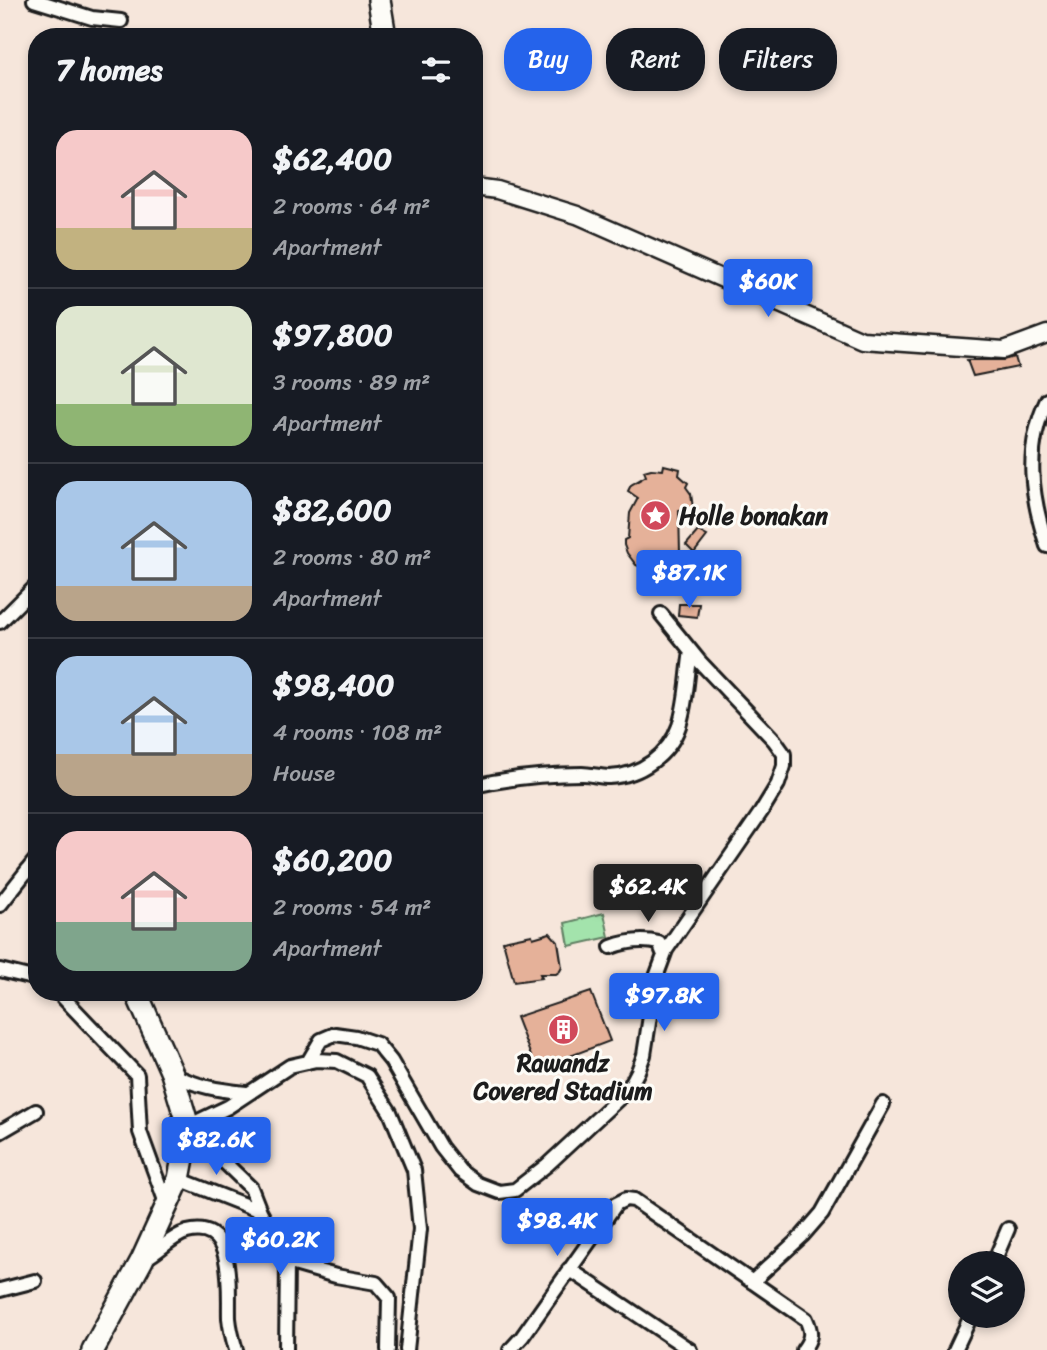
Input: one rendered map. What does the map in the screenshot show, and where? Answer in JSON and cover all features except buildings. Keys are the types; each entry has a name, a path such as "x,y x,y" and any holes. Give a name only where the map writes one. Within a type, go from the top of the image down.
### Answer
{"main road":[{"path":"379,0 384,28"},
{"path":"93,1350 142,1260 179,1179 188,1129 172,1073 140,1001"}],"street":[{"path":"34,0 92,18 121,21"},
{"path":"483,180 497,190"},
{"path":"483,188 577,215 862,340 1004,350 1047,334"},
{"path":"1047,400 1031,457 1036,511 1047,546"},
{"path":"0,622 28,594"},
{"path":"308,1062 321,1040 335,1034 377,1044 391,1061 441,1147 460,1171 478,1184 499,1192 515,1189 547,1165 628,1090 644,1055 656,977 664,955 761,812 778,785 784,766 783,754 774,740 691,651 661,614"},
{"path":"483,784 509,778 583,774 608,777 633,772 653,762 669,744 678,728 686,698 691,651"},
{"path":"0,905 28,869"},
{"path":"611,947 625,942 649,941 659,943 664,955"},
{"path":"0,970 28,977"},
{"path":"67,1001 138,1075 140,1132 167,1206"},
{"path":"286,1350 287,1262 251,1188 188,1129 228,1107 290,1066 337,1060 367,1076 390,1112 414,1170 420,1229 407,1350"},
{"path":"172,1073 186,1082 204,1087 246,1093"},
{"path":"752,1282 802,1236 822,1213 883,1104"},
{"path":"0,1132 36,1111"},
{"path":"179,1179 260,1211"},
{"path":"510,1350 616,1204 626,1199 634,1200 806,1319 812,1332 803,1350"},
{"path":"999,1251 1008,1230"},
{"path":"142,1260 186,1232 200,1231 218,1239 224,1249 227,1265 229,1323 236,1350"},
{"path":"287,1262 336,1276 376,1283 389,1298 388,1350"},
{"path":"569,1269 690,1350"},
{"path":"0,1290 35,1281"},
{"path":"955,1350 965,1328"}],"green space":[{"path":"604,913 609,937 569,946 565,923"}],"place":[{"name":"Holle bonakan","path":"656,516"},
{"name":"Rawandz Covered Stadium","path":"563,1029"}]}
